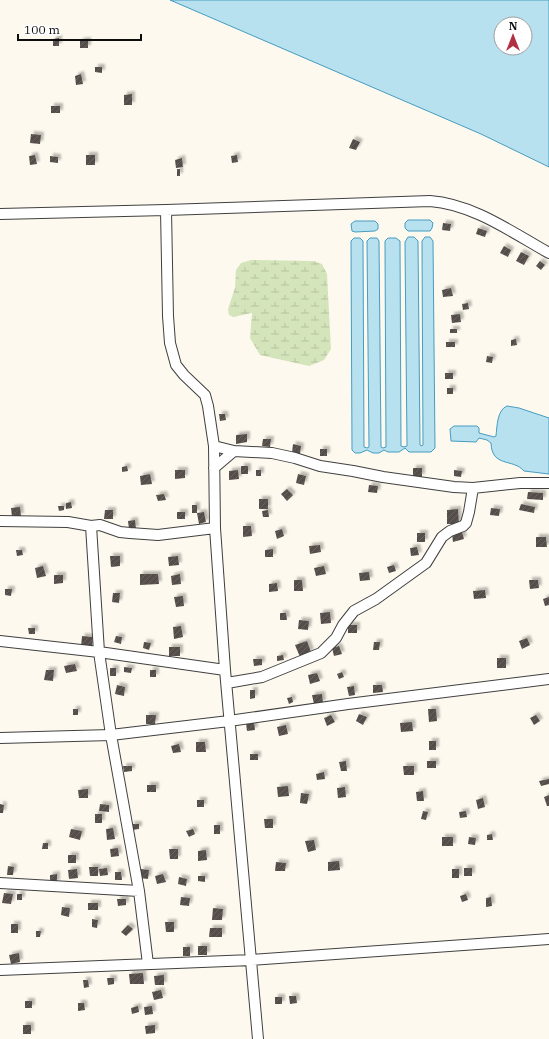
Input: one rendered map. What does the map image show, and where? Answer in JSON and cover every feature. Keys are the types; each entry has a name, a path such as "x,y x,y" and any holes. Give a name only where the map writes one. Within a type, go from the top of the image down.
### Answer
{"street":[{"path":"0,214 430,201 444,202 464,208 488,219 549,253"},
{"path":"166,210 170,343 176,365 205,395 214,446 215,528 225,670 258,1039"},
{"path":"214,446 234,451 272,453 320,466 383,477 473,488 520,483 549,483"},
{"path":"214,468 234,451"},
{"path":"227,683 262,678 321,653 336,638 343,625 354,611 376,599 426,563 442,537 466,523 470,512 473,488"},
{"path":"0,521 68,522 90,526 100,526 130,533 158,535 215,528"},
{"path":"90,526 99,652 111,735 139,891 148,964"},
{"path":"0,641 99,652 225,670"},
{"path":"0,738 111,735 549,679"},
{"path":"0,883 139,891"},
{"path":"0,970 252,960 549,939"}],"green space":[{"path":"251,260 314,261 322,264 327,274 331,349 324,360 309,366 260,355 250,338 252,313 233,317 229,315 228,309 235,288 236,270 241,263"}],"water":[{"path":"170,0 549,0 549,167 481,134"},
{"path":"408,220 430,220 433,223 432,228 430,231 408,231 405,228 405,223"},
{"path":"355,221 375,221 378,224 378,229 375,231 352,231 351,224"},
{"path":"408,237 414,237 418,241 420,445 422,446 422,241 425,237 430,237 433,241 435,448 431,452 409,452 405,448 399,452 388,452 384,450 379,453 373,453 367,450 360,453 355,453 352,450 351,241 354,238 360,238 363,241 364,447 367,448 369,447 367,241 370,238 377,238 379,241 381,447 383,448 386,447 385,241 388,238 396,238 400,241 401,446 404,447 407,446 405,242"},
{"path":"507,406 519,408 549,418 549,474 524,471 519,467 504,462 495,456 492,451 491,443 487,440 479,438 476,442 451,441 450,429 454,426 477,426 479,428 479,433 494,437 496,436 499,415"}],"building":[{"path":"59,38 59,46 53,46 53,39"},
{"path":"88,40 88,48 80,48 80,41"},
{"path":"95,67 102,67 102,73 95,72"},
{"path":"81,74 83,84 76,85 75,76"},
{"path":"132,94 132,105 124,105 124,95"},
{"path":"51,106 60,106 60,113 51,113"},
{"path":"31,134 41,135 40,144 30,143"},
{"path":"353,139 360,142 356,150 349,148"},
{"path":"35,155 37,164 30,165 29,156"},
{"path":"86,155 95,155 95,165 86,165"},
{"path":"237,155 238,162 232,163 231,156"},
{"path":"50,156 58,157 58,163 50,162"},
{"path":"182,158 183,167 176,168 175,160"},
{"path":"177,169 180,169 180,176 177,176"},
{"path":"443,223 451,224 450,231 442,230"},
{"path":"478,228 487,231 485,237 476,234"},
{"path":"504,246 511,250 508,257 500,253"},
{"path":"521,252 529,256 524,265 516,261"},
{"path":"540,261 545,265 541,270 536,266"},
{"path":"451,288 453,296 443,297 442,290"},
{"path":"468,303 469,309 463,310 462,304"},
{"path":"460,314 461,322 452,323 451,315"},
{"path":"450,329 457,329 457,333 450,333"},
{"path":"516,339 517,345 511,346 511,340"},
{"path":"446,342 455,342 455,347 446,347"},
{"path":"487,356 493,357 492,363 486,362"},
{"path":"445,373 453,373 453,379 445,379"},
{"path":"447,388 453,388 453,394 447,394"},
{"path":"219,414 225,414 226,420 220,421"},
{"path":"247,434 247,442 236,444 236,435"},
{"path":"263,439 271,439 270,447 262,446"},
{"path":"293,444 301,446 300,454 292,453"},
{"path":"320,449 327,449 327,456 320,456"},
{"path":"127,466 128,471 122,472 122,467"},
{"path":"241,466 248,466 248,474 241,474"},
{"path":"413,468 422,468 422,477 413,476"},
{"path":"175,470 185,470 185,478 175,479"},
{"path":"238,470 239,479 229,480 229,471"},
{"path":"256,470 261,470 261,476 256,476"},
{"path":"454,470 462,471 461,477 454,476"},
{"path":"150,474 152,484 141,485 140,476"},
{"path":"298,474 306,476 304,485 296,483"},
{"path":"369,485 378,486 377,493 368,492"},
{"path":"287,489 293,495 287,501 281,494"},
{"path":"528,492 543,493 543,500 527,499"},
{"path":"164,494 166,500 158,501 156,495"},
{"path":"259,499 268,499 268,509 259,509"},
{"path":"71,502 72,508 66,509 66,503"},
{"path":"521,504 535,507 534,513 519,510"},
{"path":"192,505 197,505 197,513 192,513"},
{"path":"58,506 64,506 64,510 59,511"},
{"path":"20,507 21,516 12,517 11,508"},
{"path":"491,508 500,509 499,516 490,515"},
{"path":"458,509 459,524 447,524 447,510"},
{"path":"105,510 113,510 113,519 104,519"},
{"path":"268,510 269,517 263,517 262,511"},
{"path":"177,512 185,512 185,519 177,519"},
{"path":"204,512 206,522 199,524 197,513"},
{"path":"135,520 136,529 129,529 128,521"},
{"path":"243,526 251,526 252,536 243,537"},
{"path":"282,529 284,536 277,539 275,531"},
{"path":"462,532 464,539 453,542 452,534"},
{"path":"417,533 425,533 425,542 417,542"},
{"path":"536,537 546,537 547,547 536,547"},
{"path":"320,545 321,552 310,554 309,546"},
{"path":"417,547 419,555 411,556 410,548"},
{"path":"273,549 273,557 265,557 265,550"},
{"path":"16,550 22,550 23,555 17,556"},
{"path":"110,556 120,556 120,566 111,567"},
{"path":"178,556 179,565 169,566 168,557"},
{"path":"394,565 396,571 389,573 387,567"},
{"path":"43,566 46,576 37,578 35,568"},
{"path":"324,566 326,574 316,576 314,568"},
{"path":"369,572 370,580 360,581 359,573"},
{"path":"140,574 158,574 159,584 140,585"},
{"path":"180,574 181,584 172,585 171,576"},
{"path":"54,575 63,575 63,583 54,584"},
{"path":"294,580 302,580 303,591 294,591"},
{"path":"529,580 538,580 539,588 530,589"},
{"path":"277,583 278,591 269,592 269,584"},
{"path":"5,589 12,589 11,596 5,595"},
{"path":"485,590 486,598 474,599 473,591"},
{"path":"113,593 120,593 119,603 112,602"},
{"path":"183,596 184,606 176,607 174,597"},
{"path":"549,597 549,605 545,606 543,599"},
{"path":"330,612 331,623 321,624 320,613"},
{"path":"280,613 286,613 287,620 280,620"},
{"path":"299,620 309,621 308,630 298,629"},
{"path":"348,625 357,625 357,633 348,633"},
{"path":"181,626 183,637 174,639 173,627"},
{"path":"28,628 35,628 35,634 29,634"},
{"path":"82,636 92,637 92,647 81,647"},
{"path":"116,636 122,637 121,644 114,642"},
{"path":"527,638 530,645 522,649 519,641"},
{"path":"307,641 311,652 300,657 295,645"},
{"path":"144,642 151,643 149,650 143,648"},
{"path":"374,642 380,642 379,650 373,650"},
{"path":"339,646 342,654 334,656 332,648"},
{"path":"169,647 180,647 180,656 169,656"},
{"path":"283,655 284,660 277,661 277,656"},
{"path":"497,658 506,658 506,668 497,668"},
{"path":"253,659 262,659 262,665 254,666"},
{"path":"75,664 77,671 66,673 64,666"},
{"path":"124,667 132,668 131,673 124,672"},
{"path":"110,668 116,668 116,676 110,676"},
{"path":"46,670 54,670 53,681 44,680"},
{"path":"150,670 156,670 156,677 150,677"},
{"path":"342,672 344,677 339,679 337,674"},
{"path":"317,673 320,681 310,684 308,675"},
{"path":"117,685 125,687 124,696 115,694"},
{"path":"373,685 382,685 383,692 373,693"},
{"path":"354,686 355,695 349,696 347,687"},
{"path":"250,690 255,690 255,698 250,699"},
{"path":"322,694 323,703 314,704 312,695"},
{"path":"292,697 293,702 289,704 287,698"},
{"path":"73,709 78,709 78,715 73,715"},
{"path":"428,709 436,709 437,721 429,722"},
{"path":"359,714 367,717 363,725 356,721"},
{"path":"146,715 156,715 155,724 146,724"},
{"path":"331,715 335,722 327,726 324,718"},
{"path":"536,715 540,721 534,725 530,718"},
{"path":"254,722 255,730 247,731 246,723"},
{"path":"412,722 413,731 401,732 400,723"},
{"path":"286,725 288,734 279,736 277,727"},
{"path":"429,741 436,741 436,750 429,750"},
{"path":"196,742 205,742 206,752 196,752"},
{"path":"179,744 181,752 173,753 171,746"},
{"path":"250,754 258,754 258,760 250,760"},
{"path":"346,761 347,771 341,771 339,762"},
{"path":"427,761 436,761 436,768 427,768"},
{"path":"123,766 132,766 132,771 124,772"},
{"path":"403,766 414,766 414,775 404,775"},
{"path":"324,772 325,779 317,780 316,774"},
{"path":"549,779 549,784 541,786 539,781"},
{"path":"147,785 156,785 156,792 147,792"},
{"path":"288,786 289,796 278,797 277,787"},
{"path":"345,787 346,797 338,798 337,788"},
{"path":"88,789 88,798 79,798 78,790"},
{"path":"423,791 424,801 417,801 416,792"},
{"path":"301,793 309,794 307,804 300,803"},
{"path":"549,795 549,806 547,806 544,797"},
{"path":"483,798 485,807 478,809 476,800"},
{"path":"197,800 204,800 204,807 197,807"},
{"path":"0,804 4,805 3,813 0,813"},
{"path":"100,804 109,805 109,812 99,811"},
{"path":"423,811 428,812 426,820 421,819"},
{"path":"466,811 467,817 460,818 459,812"},
{"path":"95,814 102,814 102,823 95,823"},
{"path":"264,819 273,819 273,828 265,828"},
{"path":"131,824 139,824 139,829 132,830"},
{"path":"214,825 220,825 220,834 214,834"},
{"path":"113,828 115,839 107,840 106,829"},
{"path":"71,829 82,831 80,840 69,837"},
{"path":"193,829 195,834 189,837 186,831"},
{"path":"492,834 493,840 487,840 487,835"},
{"path":"442,837 453,837 453,846 442,846"},
{"path":"469,837 476,838 475,845 468,844"},
{"path":"314,840 316,850 308,852 305,841"},
{"path":"43,843 48,843 48,849 42,849"},
{"path":"118,848 119,856 111,857 110,849"},
{"path":"169,849 178,849 178,859 170,859"},
{"path":"206,850 207,860 198,861 198,851"},
{"path":"68,855 76,855 76,863 68,863"},
{"path":"339,861 340,870 328,871 328,862"},
{"path":"276,862 286,863 285,871 275,871"},
{"path":"8,866 14,867 13,875 7,875"},
{"path":"89,867 98,867 98,876 90,876"},
{"path":"107,868 108,875 100,876 99,869"},
{"path":"464,868 472,868 472,876 464,876"},
{"path":"77,869 78,878 69,879 68,870"},
{"path":"141,869 149,870 148,879 140,878"},
{"path":"452,869 459,869 459,878 452,878"},
{"path":"115,872 121,872 122,880 115,880"},
{"path":"57,874 57,883 50,883 50,875"},
{"path":"163,874 166,882 157,884 155,876"},
{"path":"198,876 205,876 205,882 198,881"},
{"path":"179,877 187,879 186,886 178,884"},
{"path":"4,893 13,894 11,904 2,903"},
{"path":"17,894 22,894 22,900 17,900"},
{"path":"466,894 468,900 462,902 460,896"},
{"path":"181,897 190,898 189,906 180,905"},
{"path":"491,897 492,906 486,907 486,898"},
{"path":"117,899 126,899 126,905 118,906"},
{"path":"88,903 98,903 98,910 88,910"},
{"path":"62,907 70,908 69,917 61,915"},
{"path":"213,908 223,909 222,920 212,920"},
{"path":"92,919 98,920 97,928 92,927"},
{"path":"165,922 174,922 174,932 166,932"},
{"path":"11,924 18,924 18,933 11,933"},
{"path":"128,925 133,929 126,936 121,932"},
{"path":"210,928 222,928 222,937 209,937"},
{"path":"36,931 41,931 40,937 36,937"},
{"path":"198,946 207,946 207,955 198,955"},
{"path":"183,947 190,947 190,956 183,956"},
{"path":"19,953 20,962 11,964 9,955"},
{"path":"143,973 144,984 130,984 129,974"},
{"path":"164,975 164,985 155,985 154,976"},
{"path":"107,978 114,978 114,984 108,985"},
{"path":"83,980 88,980 89,987 84,988"},
{"path":"161,990 163,998 154,1000 152,992"},
{"path":"289,996 296,996 297,1003 290,1004"},
{"path":"275,997 282,997 282,1004 275,1004"},
{"path":"25,1001 32,1001 32,1008 25,1008"},
{"path":"78,1003 84,1003 85,1010 78,1011"},
{"path":"138,1006 139,1012 132,1014 131,1008"},
{"path":"152,1006 153,1014 145,1015 144,1007"},
{"path":"23,1025 31,1025 31,1034 23,1034"},
{"path":"155,1025 155,1033 146,1034 145,1026"}]}
